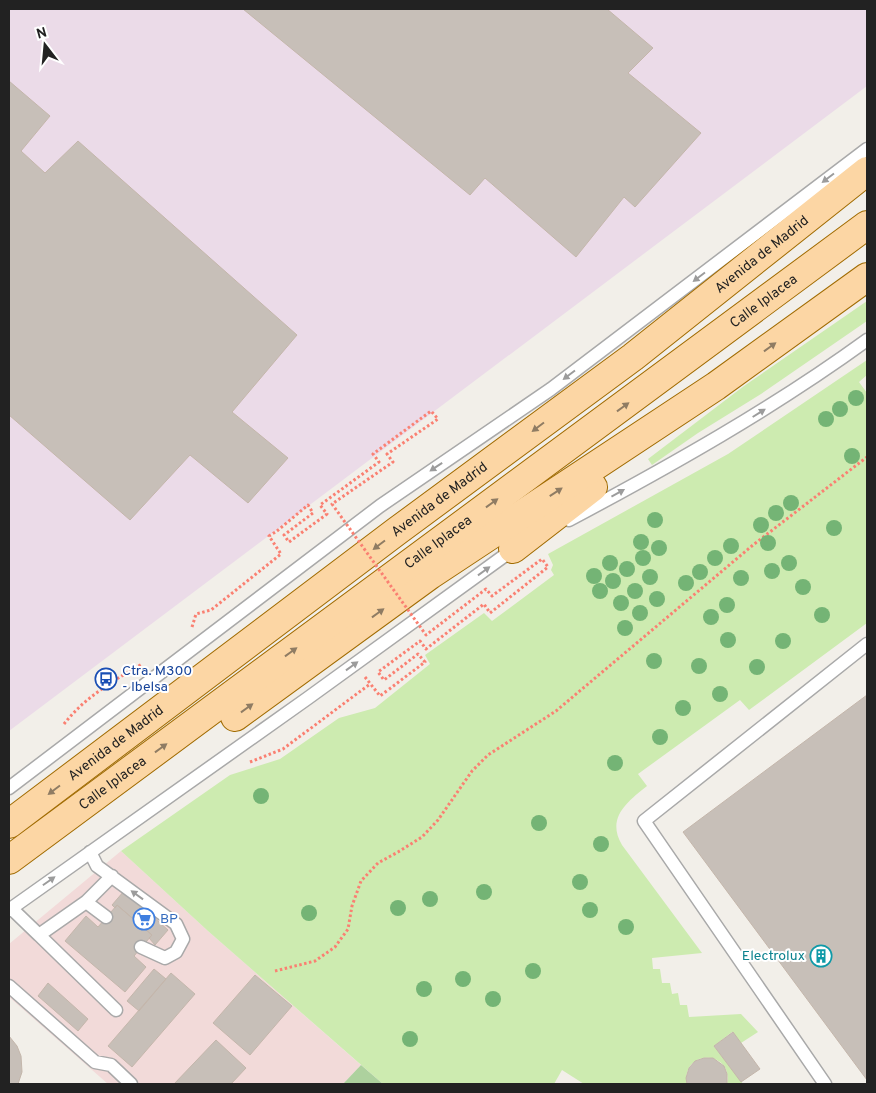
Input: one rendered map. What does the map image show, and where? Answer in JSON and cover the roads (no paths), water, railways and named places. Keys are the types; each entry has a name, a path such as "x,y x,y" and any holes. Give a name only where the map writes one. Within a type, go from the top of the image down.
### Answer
{"main road":[{"name":"Avenida de Madrid","path":"9,824 633,357 867,171"},
{"path":"633,357 867,190"},
{"name":"Calle Iplacea","path":"9,860 867,225"},
{"path":"9,880 430,575 716,386 867,277"},
{"path":"513,549 640,451 716,386"}],"lane":[{"path":"9,788 380,506 551,389 867,149"},
{"path":"116,1010 40,935 10,909 308,698 513,549 718,438 823,372 867,340"},
{"path":"825,1084 644,821 867,644"},
{"path":"90,852 97,866 176,924 183,939 176,952 165,958 141,947"},
{"path":"40,935 86,902 112,876"},
{"path":"86,902 106,918"},
{"path":"9,986 95,1062 110,1065 131,1084"}],"place":[{"name":"Ctra. M300 - Ibelsa","path":"106,679"},
{"name":"BP","path":"144,919"},
{"name":"Electrolux","path":"821,956"}]}
